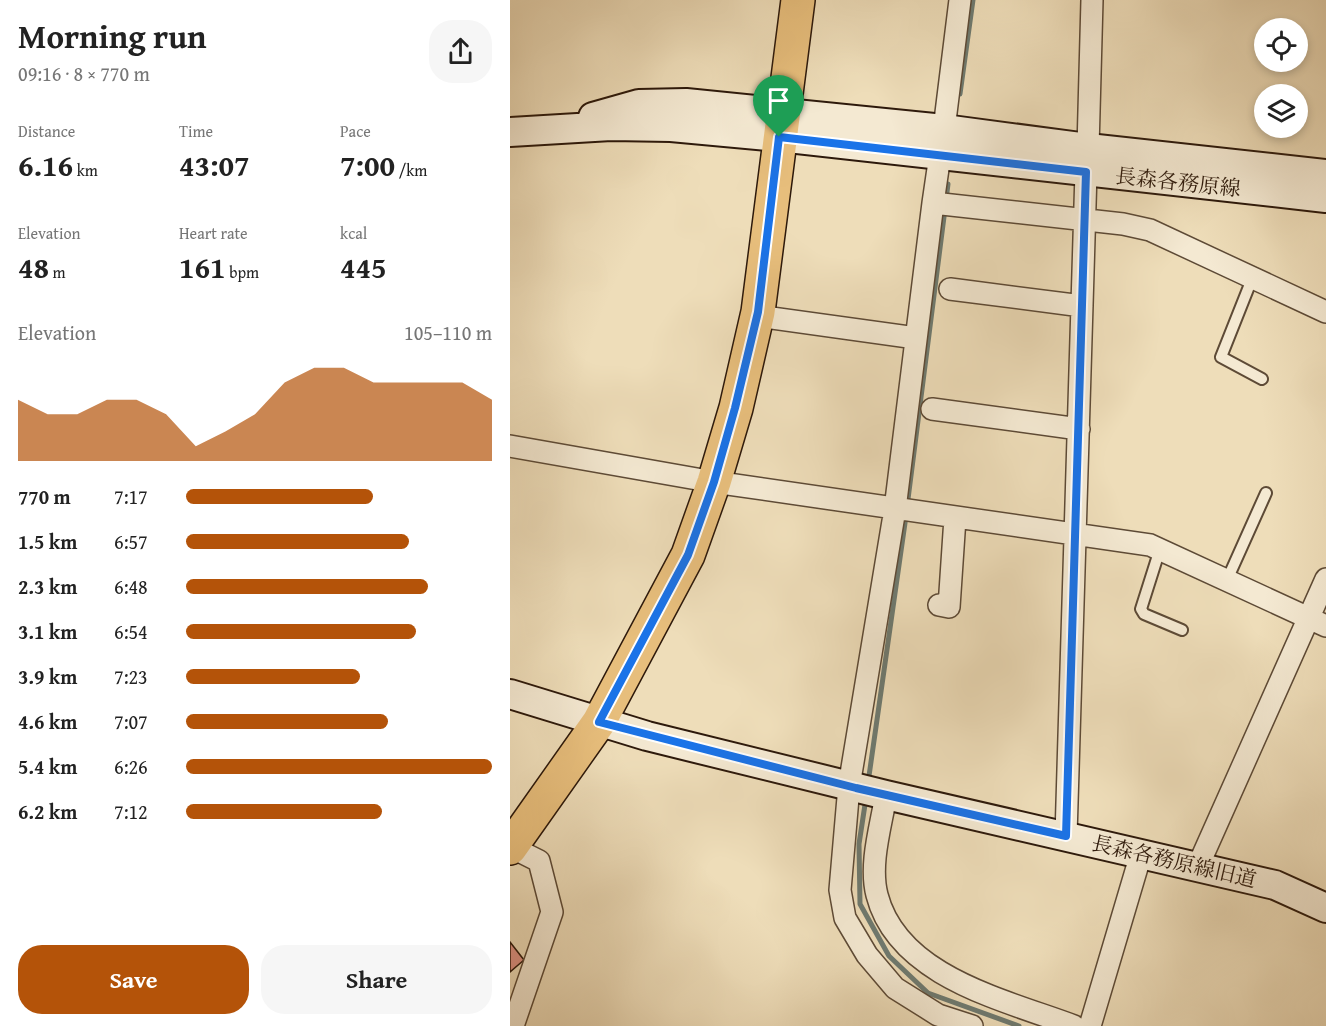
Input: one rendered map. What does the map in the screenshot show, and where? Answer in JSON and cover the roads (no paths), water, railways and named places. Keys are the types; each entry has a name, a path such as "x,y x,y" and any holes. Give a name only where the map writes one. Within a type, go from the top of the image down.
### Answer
{"main road":[{"path":"511,847 599,722 688,555 714,482 757,316 798,0"}],"street":[{"path":"960,0 942,142 942,203 916,338 904,510 867,791 840,890 845,918 867,955 895,988 938,1015 972,1026"},
{"path":"1066,836 1092,0"},
{"name":"長森各務原線","path":"510,132 548,130 639,104 686,103 781,124 1087,160 1326,198"},
{"name":"長森各務原線","path":"1087,160 1326,174"},
{"path":"942,203 1123,224 1150,230 1326,312"},
{"path":"950,289 1082,306"},
{"path":"757,316 916,338"},
{"path":"932,409 1079,429"},
{"path":"510,446 714,482 1150,545 1317,622"},
{"path":"939,605 949,607 955,518"},
{"path":"1198,866 1317,622 1326,579"},
{"path":"510,694 599,722"},
{"name":"長森各務原線旧道","path":"599,722 867,791 1275,885 1326,908"},
{"path":"867,791 876,863 876,894 888,925 926,964 948,978 1074,1026"},
{"path":"511,847 539,861 552,912 513,1026"},
{"path":"1090,1026 1141,854"}],"lane":[{"path":"1252,279 1221,357 1262,380"},
{"path":"1227,580 1266,493"},
{"path":"1160,549 1141,609 1144,614 1182,630"}],"waterway":[{"path":"960,94 973,0"},
{"path":"946,200 948,184"},
{"path":"907,507 945,209"},
{"path":"868,783 906,516"},
{"path":"866,798 859,844 860,904 889,956 928,993 1019,1026"}]}
